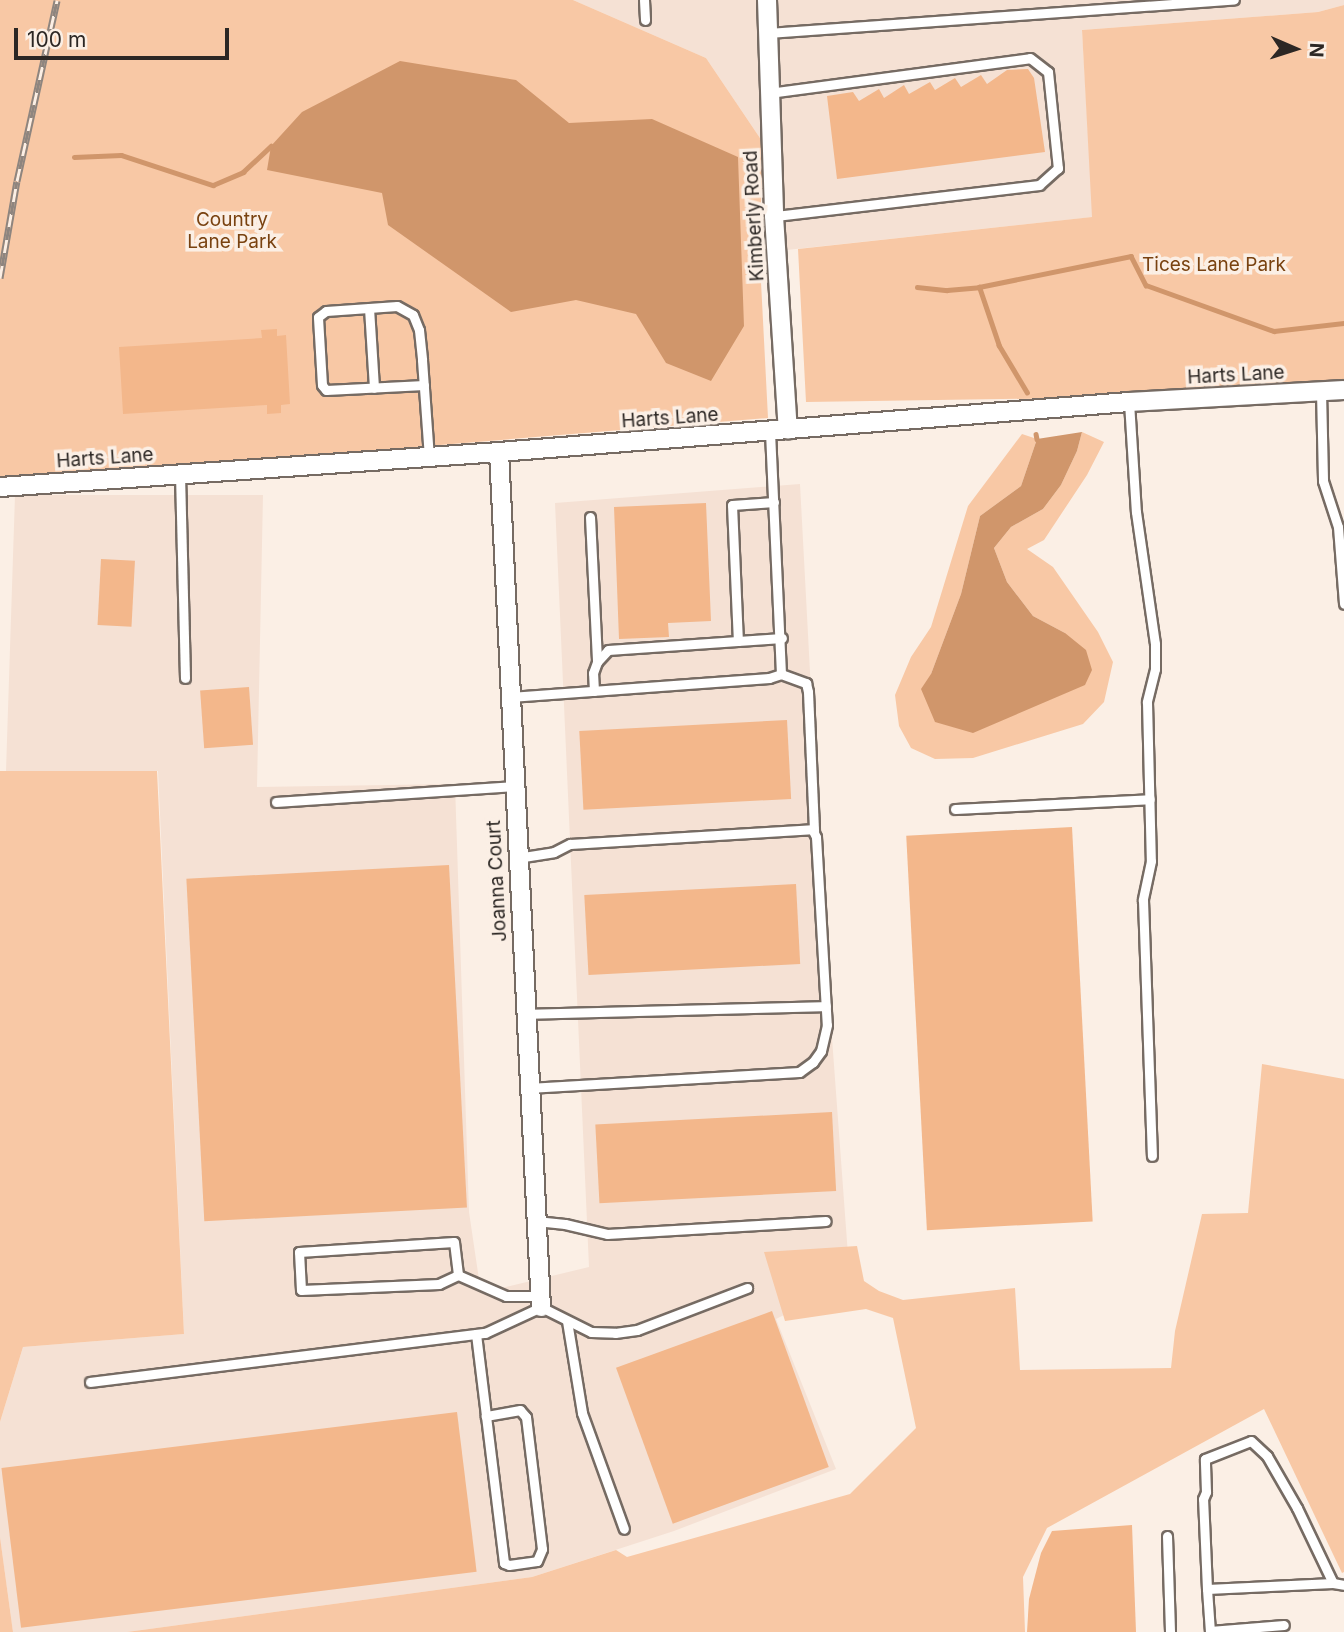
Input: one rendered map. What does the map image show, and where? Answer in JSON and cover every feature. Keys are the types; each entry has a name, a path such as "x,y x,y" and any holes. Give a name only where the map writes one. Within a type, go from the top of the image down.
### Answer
{"street":[{"name":"Kimberly Road","path":"767,0 779,431"},
{"name":"Harts Lane","path":"0,487 779,431 1129,402 1344,390"},
{"name":"Joanna Court","path":"499,452 524,1014 540,1302"}],"lane":[{"path":"644,0 645,20"},
{"path":"768,33 1234,0"},
{"path":"769,93 1030,58 1048,72 1058,168 1039,185 774,216"},
{"path":"424,385 326,390 322,385 318,317 327,311 397,306 413,315 419,330 424,385 429,457"},
{"path":"369,308 374,388"},
{"path":"1321,390 1323,481 1338,527 1344,604"},
{"path":"1129,402 1136,512 1155,644 1155,669 1147,702 1151,861 1143,900 1152,1156"},
{"path":"779,431 774,502 782,638 781,674"},
{"path":"180,474 185,678"},
{"path":"738,641 732,505 774,502"},
{"path":"590,517 597,662"},
{"path":"594,691 593,673 597,662 608,650 782,638"},
{"path":"510,698 769,678 781,674 806,683 825,1006 826,1031 821,1051 813,1062 799,1072 528,1088"},
{"path":"276,802 514,786"},
{"path":"955,809 1150,799"},
{"path":"517,858 554,852 570,844 808,829 814,831"},
{"path":"524,1014 825,1006"},
{"path":"534,1221 565,1224 607,1234 826,1221"},
{"path":"458,1275 454,1242 299,1252 301,1290 439,1284 458,1275 506,1296 540,1302 567,1321 602,1334 636,1330 747,1288"},
{"path":"90,1382 476,1334 540,1302"},
{"path":"567,1321 583,1413 624,1529"},
{"path":"476,1334 486,1416 504,1563 509,1565 537,1561 542,1549 526,1417 520,1410 486,1416"},
{"path":"1284,1625 1210,1631 1203,1499 1206,1492 1205,1459 1251,1441 1267,1456 1297,1508 1333,1583"},
{"path":"1167,1536 1170,1632"},
{"path":"1207,1589 1333,1583 1344,1585"}],"shaded area":[{"path":"573,0 1344,0 1344,5 1318,12 1082,30 1093,217 768,252 764,144 706,58"},
{"path":"400,61 516,80 569,123 652,119 738,157 744,326 711,381 666,363 636,314 576,300 511,312 388,225 382,193 267,170 271,146 302,112"},
{"path":"1082,432 1077,451 1061,485 1043,509 1011,527 994,548 1007,582 1033,616 1065,633 1086,650 1092,670 1085,685 973,733 935,722 921,689 931,674 961,594 980,516 1021,486 1037,439"},
{"path":"800,484 823,916 850,1282 776,1319 836,1469 674,1531 532,1577 127,1632 13,1632 0,1537 0,1422 23,1347 184,1334 158,771 6,771 15,495 263,495 257,787 455,784 469,1212 481,1293 589,1267 555,503"}],"green space":[{"name":"Country Lane Park","path":"0,0 573,0 706,58 764,144 759,243 768,418 0,481"},
{"name":"Tices Lane Park","path":"1344,5 1344,394 806,402 798,249 1092,217 1082,30 1318,12"},
{"path":"1082,432 1104,442 1087,475 1044,540 1027,549 1053,567 1098,632 1113,662 1104,702 1083,724 973,758 935,759 911,748 899,726 895,695 911,657 931,627 968,506 1022,434 1037,439 1021,486 980,516 961,594 931,674 1065,633 1033,616 1007,582 994,548 1011,527 1043,509 1061,485 1077,451"},
{"path":"0,771 157,771 184,1334 23,1347 0,1422"},
{"path":"1262,1064 1344,1079 1344,1572 1342,1573 1264,1409 1047,1528 1023,1577 1025,1632 127,1632 532,1577 616,1550 627,1557 850,1494 916,1428 893,1318 866,1309 785,1321 764,1252 857,1246 864,1281 879,1291 903,1300 1015,1288 1020,1370 1171,1368 1175,1331 1202,1214 1248,1213"},
{"path":"0,1537 13,1632 0,1632"}],"building":[{"path":"1028,69 1034,78 1045,152 837,179 827,96 853,92 859,101 879,89 884,98 904,85 909,94 930,82 935,90 955,78 961,87 981,75 987,84 1007,70"},
{"path":"277,329 277,336 286,335 290,404 281,405 281,413 267,414 267,405 123,414 119,347 262,338 261,330"},
{"path":"706,503 711,621 668,623 669,637 619,639 614,507"},
{"path":"101,559 135,561 131,627 98,625"},
{"path":"249,687 253,745 204,748 200,690"},
{"path":"787,720 791,799 583,810 579,731"},
{"path":"1072,827 1093,1221 927,1230 906,836"},
{"path":"449,865 467,1208 204,1221 186,879"},
{"path":"796,884 800,964 588,975 584,895"},
{"path":"832,1112 836,1191 599,1203 595,1124"},
{"path":"772,1311 829,1467 673,1524 616,1368"},
{"path":"457,1412 477,1572 21,1628 1,1468"},
{"path":"1132,1525 1136,1632 1027,1632 1029,1599 1041,1553 1052,1531"}],"waterway":[{"path":"74,157 121,155 213,185 243,172 271,146"},
{"path":"1027,393 999,346 979,287 1131,256 1146,285 1274,331 1344,323"},
{"path":"917,287 947,290 979,287"},
{"path":"1036,434 1037,439"}],"railway":[{"path":"0,278 17,181 57,0"}]}
